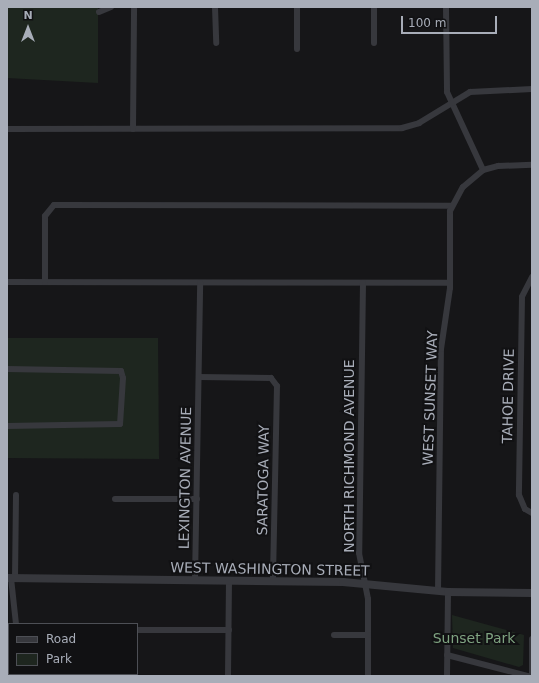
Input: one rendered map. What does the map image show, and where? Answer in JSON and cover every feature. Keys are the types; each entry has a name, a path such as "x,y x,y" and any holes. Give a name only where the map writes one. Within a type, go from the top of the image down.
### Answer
{"street":[{"path":"98,12 111,7"},
{"path":"133,129 134,7"},
{"path":"215,7 216,43"},
{"path":"297,7 297,50"},
{"path":"374,7 374,43"},
{"path":"446,7 446,81 450,102 483,170"},
{"path":"7,129 402,128 420,123 450,102 483,89 532,89"},
{"path":"45,282 45,216 54,205 451,206 463,187 483,170 498,166 532,165"},
{"name":"WEST SUNSET WAY","path":"438,591 441,349 450,284 451,206"},
{"name":"TAHOE DRIVE","path":"532,277 522,297 519,480 520,502 532,513"},
{"path":"7,282 450,284"},
{"name":"LEXINGTON AVENUE","path":"195,580 200,283"},
{"name":"NORTH RICHMOND AVENUE","path":"363,283 359,553 368,599 368,676"},
{"path":"7,370 121,371 123,378 120,424 7,426"},
{"name":"SARATOGA WAY","path":"199,377 275,381 273,580"},
{"path":"16,495 11,578 16,623"},
{"path":"115,499 197,499"},
{"name":"WEST WASHINGTON STREET","path":"11,578 273,580 364,583 448,592 532,593"},
{"path":"228,676 229,580"},
{"path":"447,676 448,592"},
{"path":"138,630 229,630"},
{"path":"334,635 368,635"},
{"path":"532,639 532,676"},
{"path":"447,655 528,676"}],"green space":[{"path":"7,7 98,7 98,83 7,78"},
{"path":"7,338 158,338 159,459 7,458"},
{"name":"Sunset Park","path":"452,615 524,635 523,665 519,667 453,648"}]}
